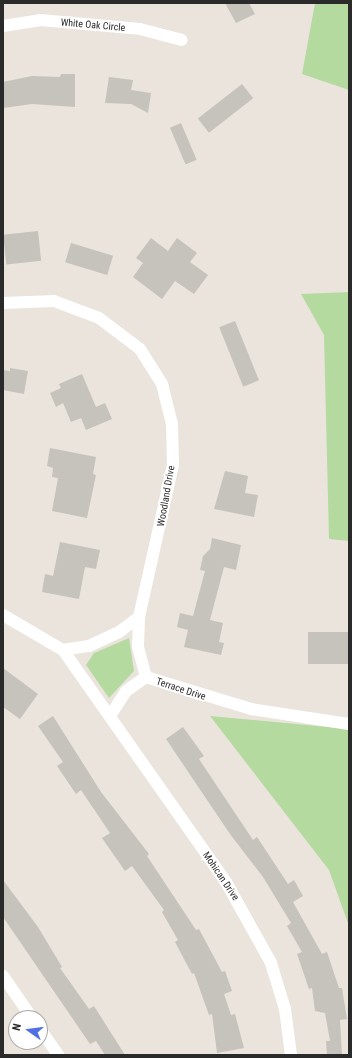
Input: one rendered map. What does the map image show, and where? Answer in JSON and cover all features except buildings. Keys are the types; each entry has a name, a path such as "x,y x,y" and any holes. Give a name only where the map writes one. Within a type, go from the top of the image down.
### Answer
{"street":[{"name":"White Oak Circle","path":"3,26 40,20 140,29 182,40"},
{"name":"Woodland Drive","path":"3,303 54,301 99,318 140,349 162,384 172,424 173,465 139,617 138,647 146,677"},
{"path":"3,615 63,650 110,716"},
{"path":"63,650 89,646 119,632 139,617"},
{"name":"Terrace Drive","path":"110,716 126,691 146,677 251,709 349,724"},
{"name":"Mohican Drive","path":"110,716 226,882 254,928 271,963 285,1009 291,1055"},
{"path":"3,976 26,1010"},
{"path":"48,1041 58,1055"}],"green space":[{"path":"315,3 349,3 349,90 302,74"},
{"path":"349,292 349,541 329,539 324,335 301,294"},
{"path":"129,638 134,671 109,698 86,665 94,653"},
{"path":"210,716 349,729 349,926 329,870"}]}
